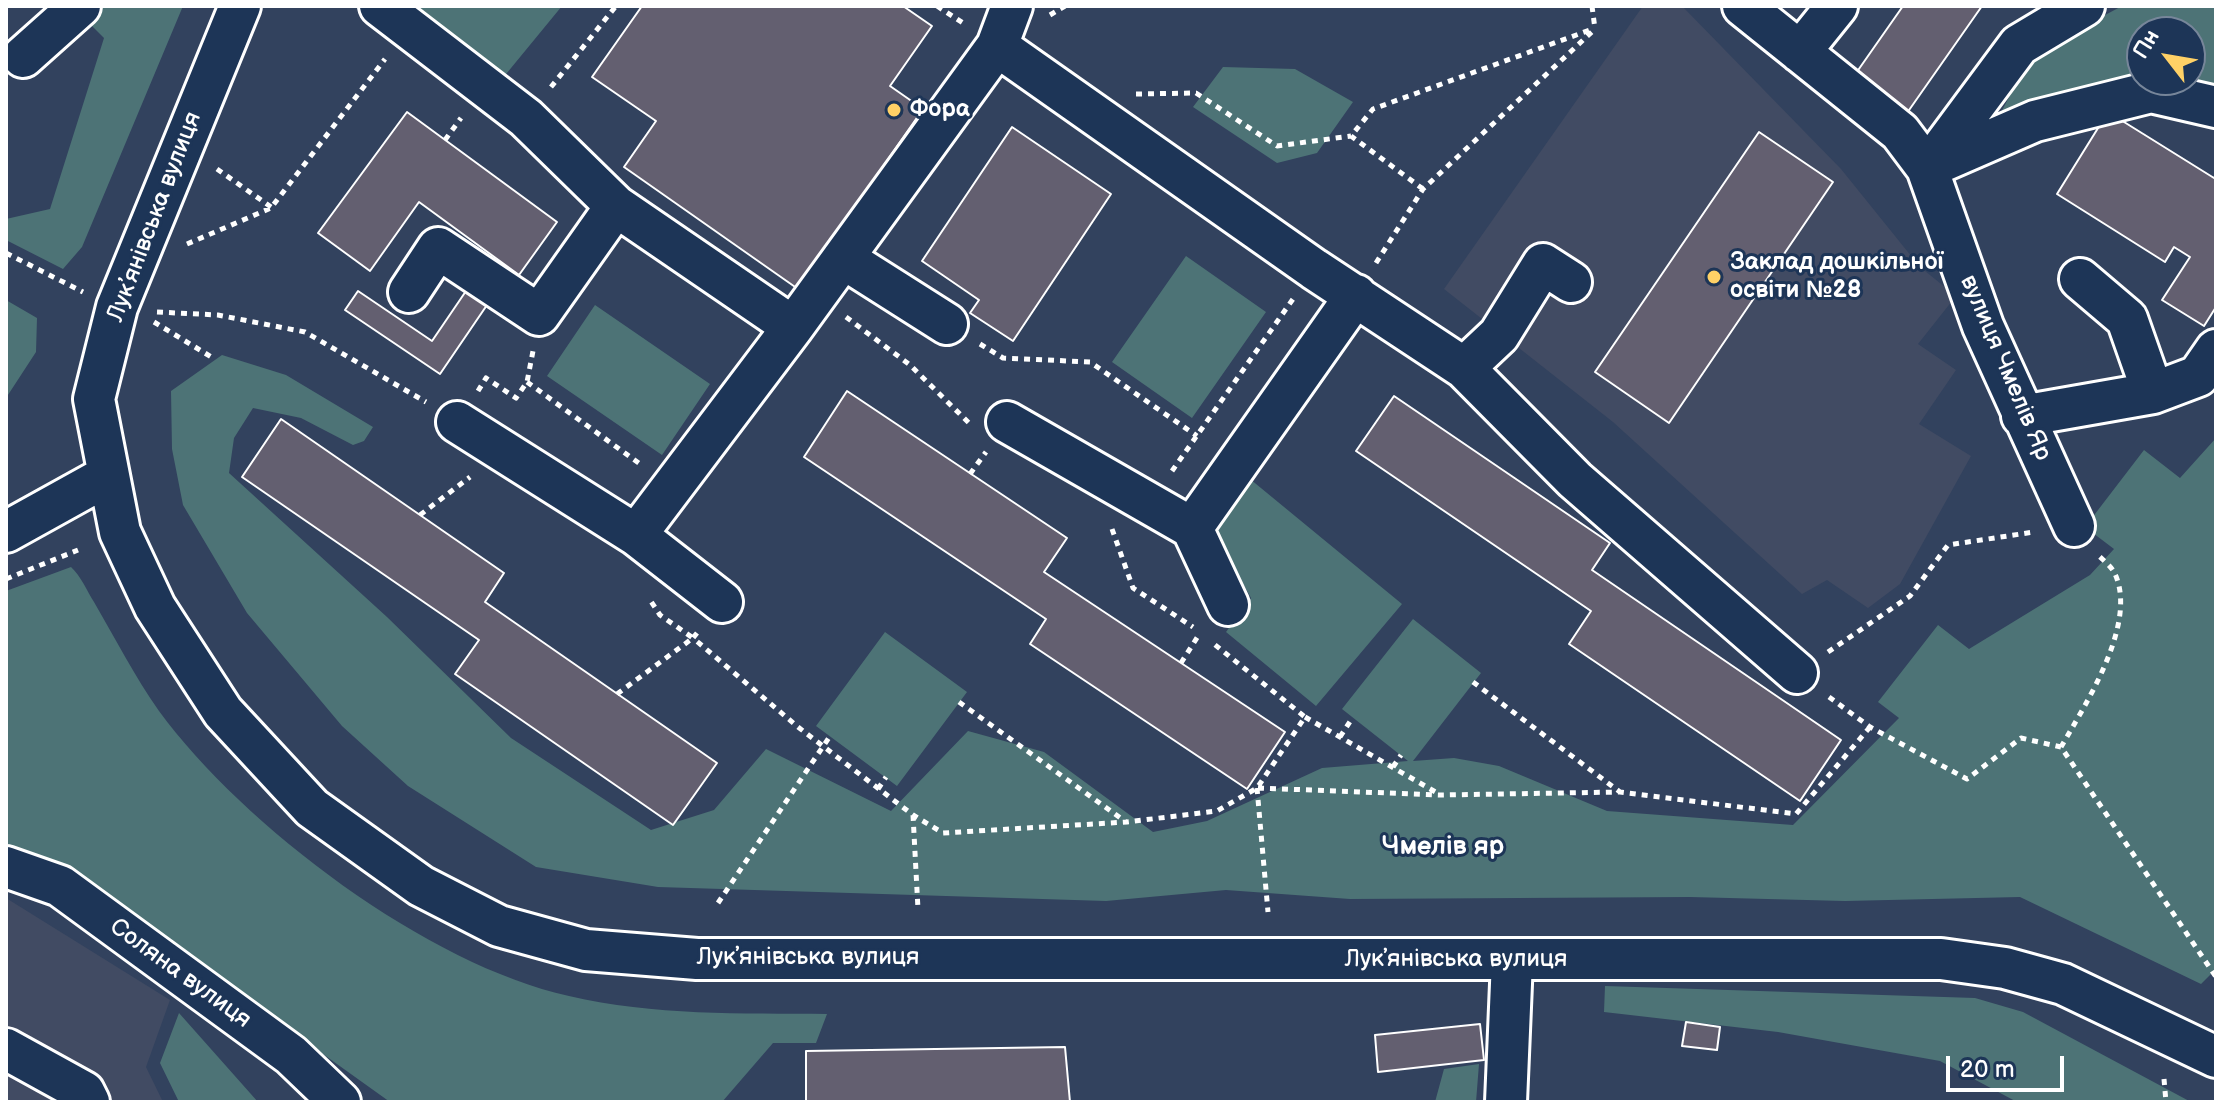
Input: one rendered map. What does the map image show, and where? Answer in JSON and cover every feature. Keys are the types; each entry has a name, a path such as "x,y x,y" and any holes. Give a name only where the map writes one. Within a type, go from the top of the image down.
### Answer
{"street":[{"path":"23,57 80,6"},
{"name":"Лукʼянівська вулиця","path":"240,6 117,307 94,399 107,476 120,532 155,607 223,712 312,808 421,886 499,926 586,950 697,959 1941,959 2005,968 2063,984 2216,1057"},
{"path":"636,535 817,295 997,46 1012,6"},
{"name":"вулиця Чмелів Яр","path":"1743,6 1900,132 1927,168 1983,326 2074,526"},
{"path":"1800,52 1837,6"},
{"path":"1927,168 2019,45 2084,6"},
{"path":"394,17 526,118 616,206 793,327"},
{"path":"997,46 1314,269 1464,368 1575,480 1797,673"},
{"path":"1927,168 2035,121 2151,92 2216,107"},
{"path":"409,292 438,248 539,315 616,206"},
{"path":"843,258 947,324"},
{"path":"1464,368 1499,335 1543,264 1571,282"},
{"path":"2080,279 2127,319 2153,393"},
{"path":"1192,528 1356,295"},
{"path":"2022,416 2153,393 2198,376 2216,350"},
{"path":"465,410 501,449 636,535 722,602"},
{"path":"1007,422 1192,528 1214,619"},
{"path":"6,532 107,476"},
{"path":"6,507 69,498"},
{"name":"Соляна вулиця","path":"6,867 60,886 291,1055 340,1102"},
{"path":"1506,1102 1512,960"},
{"path":"6,1049 84,1092 89,1102"}],"path":[{"path":"526,118 616,6"},
{"path":"1592,6 1595,29"},
{"path":"181,247 271,208 394,17"},
{"path":"1067,94 1196,93 1277,146 1351,136 1373,109 1595,29"},
{"path":"1356,295 1423,189 1595,29"},
{"path":"1351,136 1423,189"},
{"path":"215,167 271,208"},
{"path":"6,253 94,298"},
{"path":"1149,503 1314,269"},
{"path":"817,295 910,365 991,445 1007,422"},
{"path":"213,358 146,314 218,315 305,332 465,410 486,378 516,398 527,382 672,488"},
{"path":"947,324 1003,358 1090,362 1197,436"},
{"path":"420,515 493,461 501,449"},
{"path":"1109,522 1133,588 1214,619 1305,717 1440,795"},
{"path":"2061,747 2107,667 2120,603 2115,573 2074,526 1948,545 1910,596 1797,673 1870,727 1967,779 2021,738 2061,747 2216,977"},
{"path":"6,579 78,550"},
{"path":"645,592 660,615 693,638 823,747 913,815 943,833 1127,822 1217,811 1257,788 1305,717"},
{"path":"617,694 693,638 722,602"},
{"path":"1181,663 1214,619"},
{"path":"1473,682 1620,792"},
{"path":"959,702 1127,822"},
{"path":"1340,737 1353,717"},
{"path":"1257,788 1440,795 1620,792 1796,814 1870,727"},
{"path":"718,903 830,736"},
{"path":"1393,767 1401,755"},
{"path":"878,789 886,777"},
{"path":"1257,788 1268,912"},
{"path":"913,815 918,909"},
{"path":"2164,1079 2166,1102"}],"shaded area":[{"path":"1643,6 1682,6 1841,169 1920,267 1956,296 1918,344 1956,370 1919,424 1971,456 1900,584 1868,608 1827,580 1802,594 1613,422 1444,289"},
{"path":"6,898 170,1000 146,1067 163,1102 6,1102"}],"green space":[{"path":"93,6 183,6 82,247 63,269 6,240 6,219 50,209 104,38 82,16"},
{"path":"400,6 562,6 502,79"},
{"path":"2122,6 2216,6 2216,87 2206,84 2206,16 2126,16 2126,83 1999,116 2032,54"},
{"path":"1223,67 1295,69 1353,102 1317,153 1277,163 1193,107"},
{"path":"1186,256 1266,312 1192,418 1112,362"},
{"path":"6,300 37,318 36,352 6,398"},
{"path":"595,305 710,384 662,455 547,376"},
{"path":"222,355 286,375 373,427 364,441 353,445 301,418 253,408 234,438 229,473 387,617 511,738 651,830 714,810 766,749 891,811 968,731 1044,752 1153,832 1207,821 1322,768 1408,761 1342,709 1413,619 1481,673 1413,761 1454,758 1499,766 1607,811 1793,825 1899,718 1878,702 1938,625 1969,649 2090,575 2114,549 2085,527 2144,450 2180,478 2216,438 2216,969 2201,984 2020,897 1845,901 1690,897 1350,899 1226,890 1106,901 658,887 536,867 408,786 342,726 247,613 183,505 172,449 171,391"},
{"path":"1250,479 1402,604 1316,706 1226,632 1251,598 1211,525"},
{"path":"71,567 150,698 195,755 239,800 289,844 400,923 457,955 514,980 569,996 665,1010 827,1014 816,1043 773,1043 722,1102 390,1102 200,966 6,850 6,591"},
{"path":"885,632 967,692 897,786 816,726"},
{"path":"1605,986 1975,998 2023,1012 2191,1102 2017,1102 1940,1061 1778,1032 1604,1012"},
{"path":"179,1013 258,1102 179,1102 160,1063"},
{"path":"1479,1064 1476,1102 1435,1102 1444,1069"}],"building":[{"path":"642,6 903,6 932,26 890,86 923,109 798,289 624,167 656,121 592,77"},
{"path":"1903,6 1982,6 1907,113 1854,76"},
{"path":"407,112 557,222 519,275 419,202 370,271 318,233"},
{"path":"2108,112 2214,178 2216,175 2216,307 2204,326 2162,300 2190,257 2174,247 2165,262 2057,194"},
{"path":"1012,127 1111,194 1013,341 970,313 979,300 922,261"},
{"name":"Заклад дошкільної освіти №28","path":"1759,132 1833,182 1669,423 1595,372"},
{"path":"358,291 432,341 466,291 487,305 440,374 345,310"},
{"path":"847,391 1067,538 1044,572 1285,732 1247,789 1030,644 1046,619 804,457"},
{"path":"1394,396 1610,543 1592,570 1841,740 1800,801 1569,644 1591,611 1356,451"},
{"path":"281,419 504,573 485,602 717,763 673,825 455,674 479,640 242,477"},
{"path":"1686,1022 1720,1027 1717,1050 1682,1046"},
{"path":"1480,1024 1484,1060 1378,1072 1375,1035"},
{"path":"1065,1047 1070,1102 806,1102 806,1051"}],"place":[{"name":"Фора","path":"894,110"},
{"name":"Заклад дошкільної освіти №28","path":"1714,277"}],"district":[{"name":"Чмелів яр","path":"1443,847"}]}
